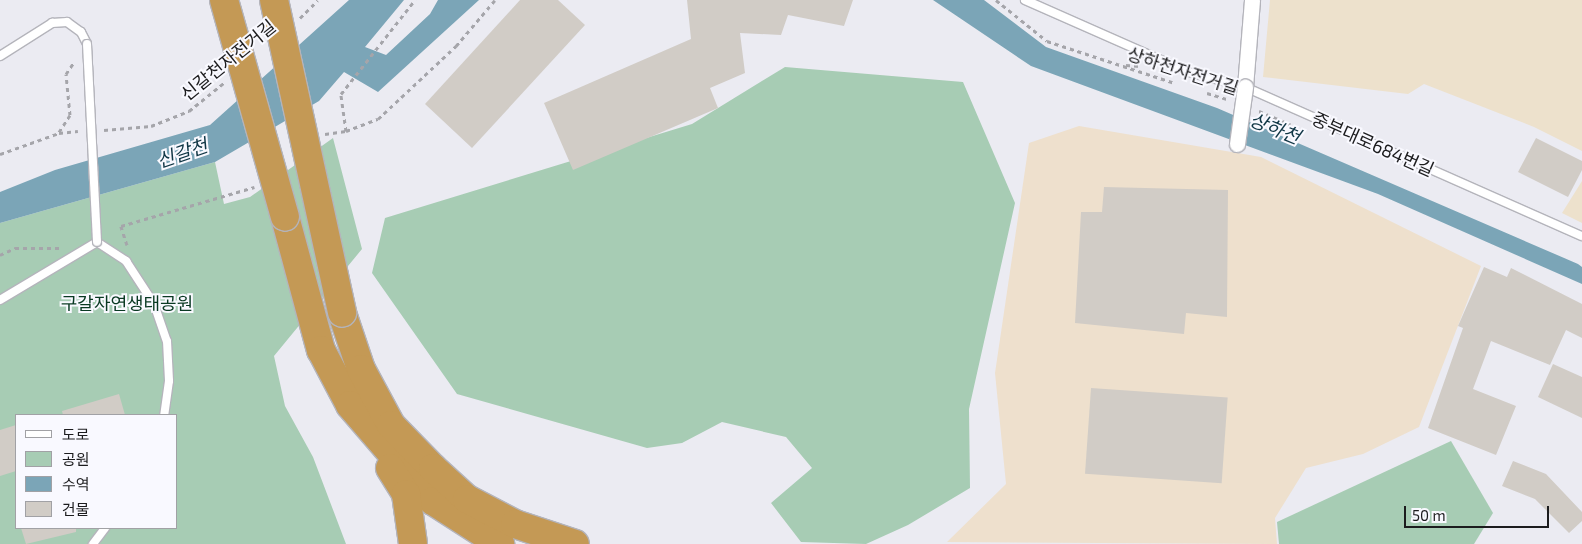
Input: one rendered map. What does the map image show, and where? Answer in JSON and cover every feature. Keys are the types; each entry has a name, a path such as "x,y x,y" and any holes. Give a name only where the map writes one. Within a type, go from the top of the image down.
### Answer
{"highway":[{"path":"224,0 321,350 350,405 406,494 413,544"},
{"path":"237,0 285,217"},
{"path":"274,0 342,314 361,370 391,425 433,468 475,503 515,524 575,544"},
{"path":"350,405 433,501 500,544"}],"street":[{"path":"1237,144 1245,88 1252,0"}],"lane":[{"name":"중부대로684번길","path":"1025,0 1188,72 1245,88 1582,236"},
{"path":"0,56 52,23 67,22 82,32 87,44 97,242"},
{"path":"0,300 97,242"},
{"path":"97,242 126,261 154,304 167,341 169,381 164,414"},
{"path":"93,544 104,529"}],"path":[{"name":"신갈천자전거길","path":"292,25 318,0"},
{"path":"351,82 385,42 415,0"},
{"path":"346,131 378,119 456,46 495,0"},
{"name":"상하천자전거길","path":"996,0 1047,41 1180,84"},
{"path":"59,133 70,115 66,74 80,54"},
{"name":"신갈천자전거길","path":"96,130 151,126 189,112 233,74"},
{"name":"상하천자전거길","path":"1198,90 1234,102"},
{"name":"상하천자전거길","path":"1252,109 1298,127"},
{"path":"0,154 59,133 87,131"},
{"path":"127,246 121,226 247,192"},
{"path":"0,255 15,248 67,248"}],"shaded area":[{"path":"1270,0 1582,0 1582,151 1534,127 1424,84 1408,94 1263,77"},
{"path":"1079,126 1261,157 1481,266 1419,427 1363,454 1306,468 1275,518 1277,544 947,542 1006,484 995,373 1029,143"},
{"path":"1582,181 1582,223 1562,213"}],"green space":[{"path":"785,67 963,82 1015,203 969,409 970,488 908,525 866,544 801,542 771,503 812,468 786,437 722,422 682,443 647,448 457,394 372,273 385,218 692,124"},
{"name":"구갈자연생태공원","path":"333,138 362,249 274,356 285,406 313,457 346,544 0,544 0,223 215,162 224,204 250,197"},
{"path":"1451,441 1493,513 1474,544 1279,544 1277,522"}],"water":[{"name":"신갈천","path":"349,0 404,0 365,47 386,55 430,14 438,0 479,0 378,92 344,72 319,101 215,162 0,223 0,192 55,170 210,125"},
{"path":"933,0 984,0 1046,47 1217,108 1578,264 1582,267 1582,284 1378,194 1031,66"}],"building":[{"path":"520,0 558,0 585,25 472,148 425,104"},
{"path":"687,0 853,0 844,26 788,15 781,35 740,33 745,73 710,88 718,108 573,170 544,103 691,39"},
{"path":"1536,138 1582,161 1582,170 1568,197 1518,172"},
{"path":"1104,187 1228,190 1227,317 1186,313 1184,334 1075,323 1081,212 1102,212"},
{"path":"1484,267 1507,277 1511,268 1582,304 1582,338 1566,330 1550,365 1491,341 1473,389 1516,406 1496,455 1428,428 1463,328 1458,326"},
{"path":"1553,364 1582,377 1582,418 1538,397"},
{"path":"1091,388 1228,398 1222,483 1085,474"},
{"path":"119,394 125,414 63,414 62,411"},
{"path":"15,425 15,471 0,476 0,430"},
{"path":"1513,461 1546,474 1582,512 1582,521 1569,533 1535,499 1502,486"},
{"path":"21,529 76,529 76,532 26,544"}],"water label":[{"name":"상하천","path":"1275,128"}]}
